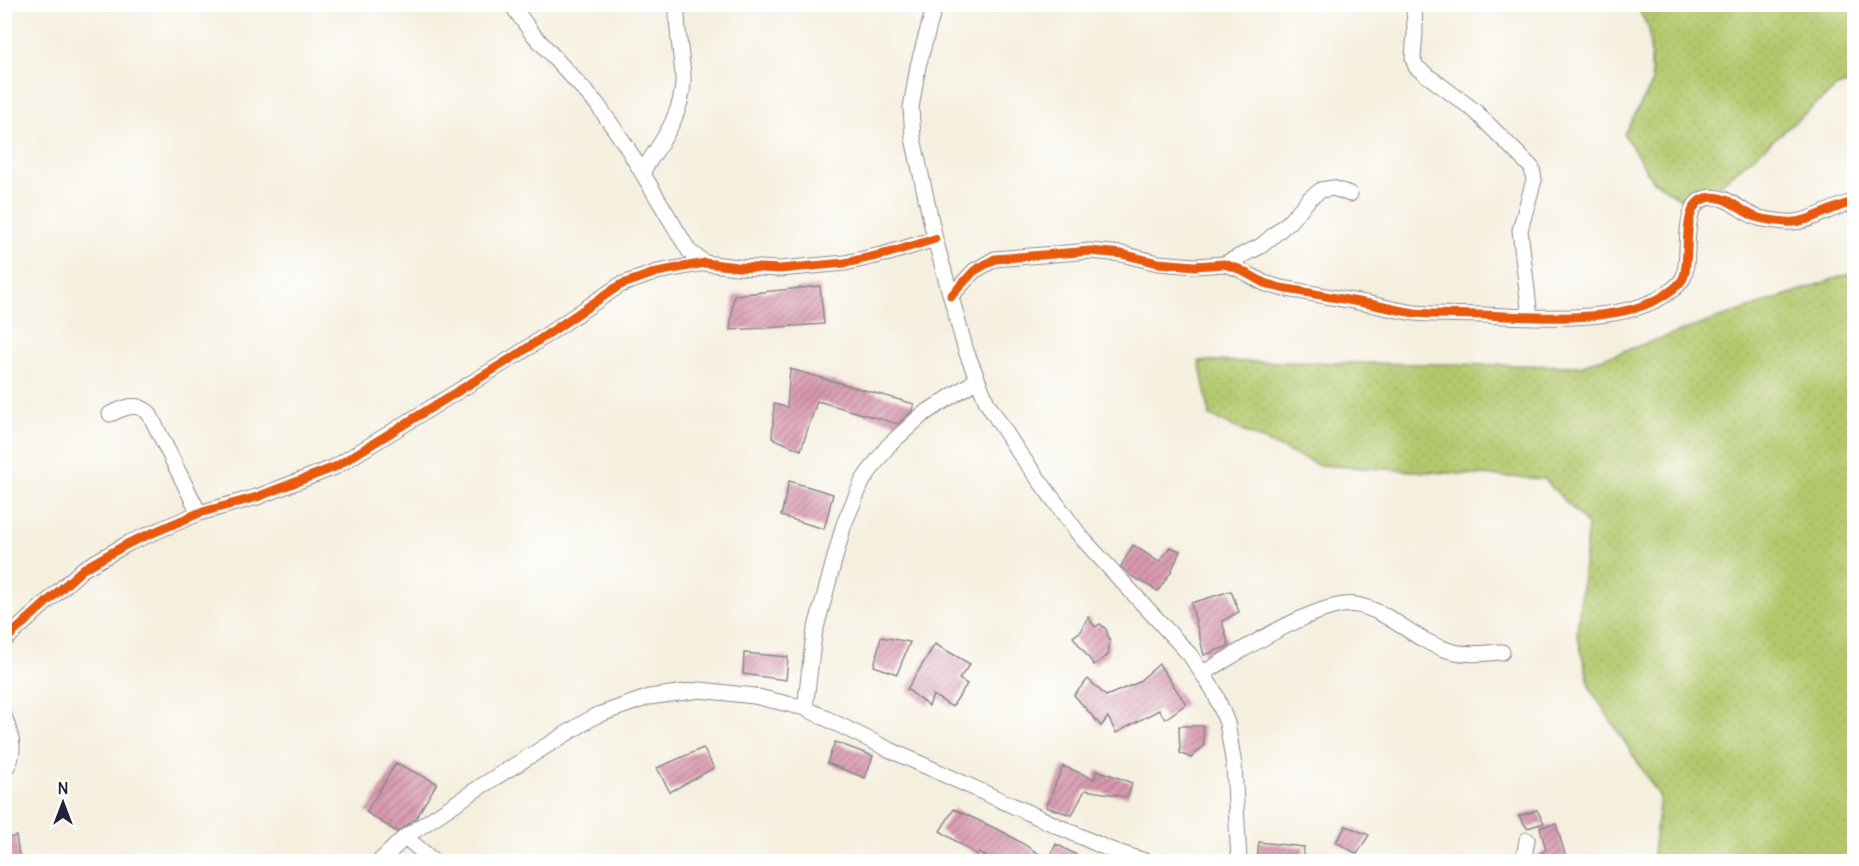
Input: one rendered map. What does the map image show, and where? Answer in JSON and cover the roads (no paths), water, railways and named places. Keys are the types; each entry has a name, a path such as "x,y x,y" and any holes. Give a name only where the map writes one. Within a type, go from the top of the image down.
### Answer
{"street":[{"path":"511,4 532,33 597,104 625,144 689,251 705,263"},
{"path":"642,172 667,134 680,104 683,78 677,4"},
{"path":"935,4 918,66 911,108 913,138 935,239 966,351 987,403 1017,450 1081,537 1190,655 1214,692 1227,723 1234,765 1239,861"},
{"path":"1414,4 1413,58 1416,67 1475,111 1532,168 1534,180 1520,230 1530,317"},
{"path":"951,296 974,271 995,259 1090,251 1122,254 1158,263 1195,266 1224,264 1261,246 1321,190 1333,188 1350,194"},
{"path":"1224,264 1239,269 1264,283 1281,288 1414,312 1530,317 1615,313 1643,306 1669,293 1683,279 1688,260 1688,222 1693,207 1704,198 1720,197 1731,200 1741,209 1759,218 1788,223 1799,222 1843,204 1854,202"},
{"path":"4,641 83,569 129,543 199,513 257,497 335,467 520,353 620,285 657,272 705,263 780,269 845,263 935,239"},
{"path":"805,708 814,635 844,524 863,480 888,446 922,415 977,380"},
{"path":"110,414 130,406 143,407 149,413 199,513"},
{"path":"1203,674 1290,624 1330,607 1355,604 1385,615 1445,650 1463,654 1502,652"},
{"path":"379,861 405,837 483,784 595,716 649,697 700,690 754,696 805,708 1106,848 1148,861"},
{"path":"4,716 12,741 11,762 4,771"},
{"path":"405,837 435,861"},
{"path":"1523,861 1527,840"}]}
